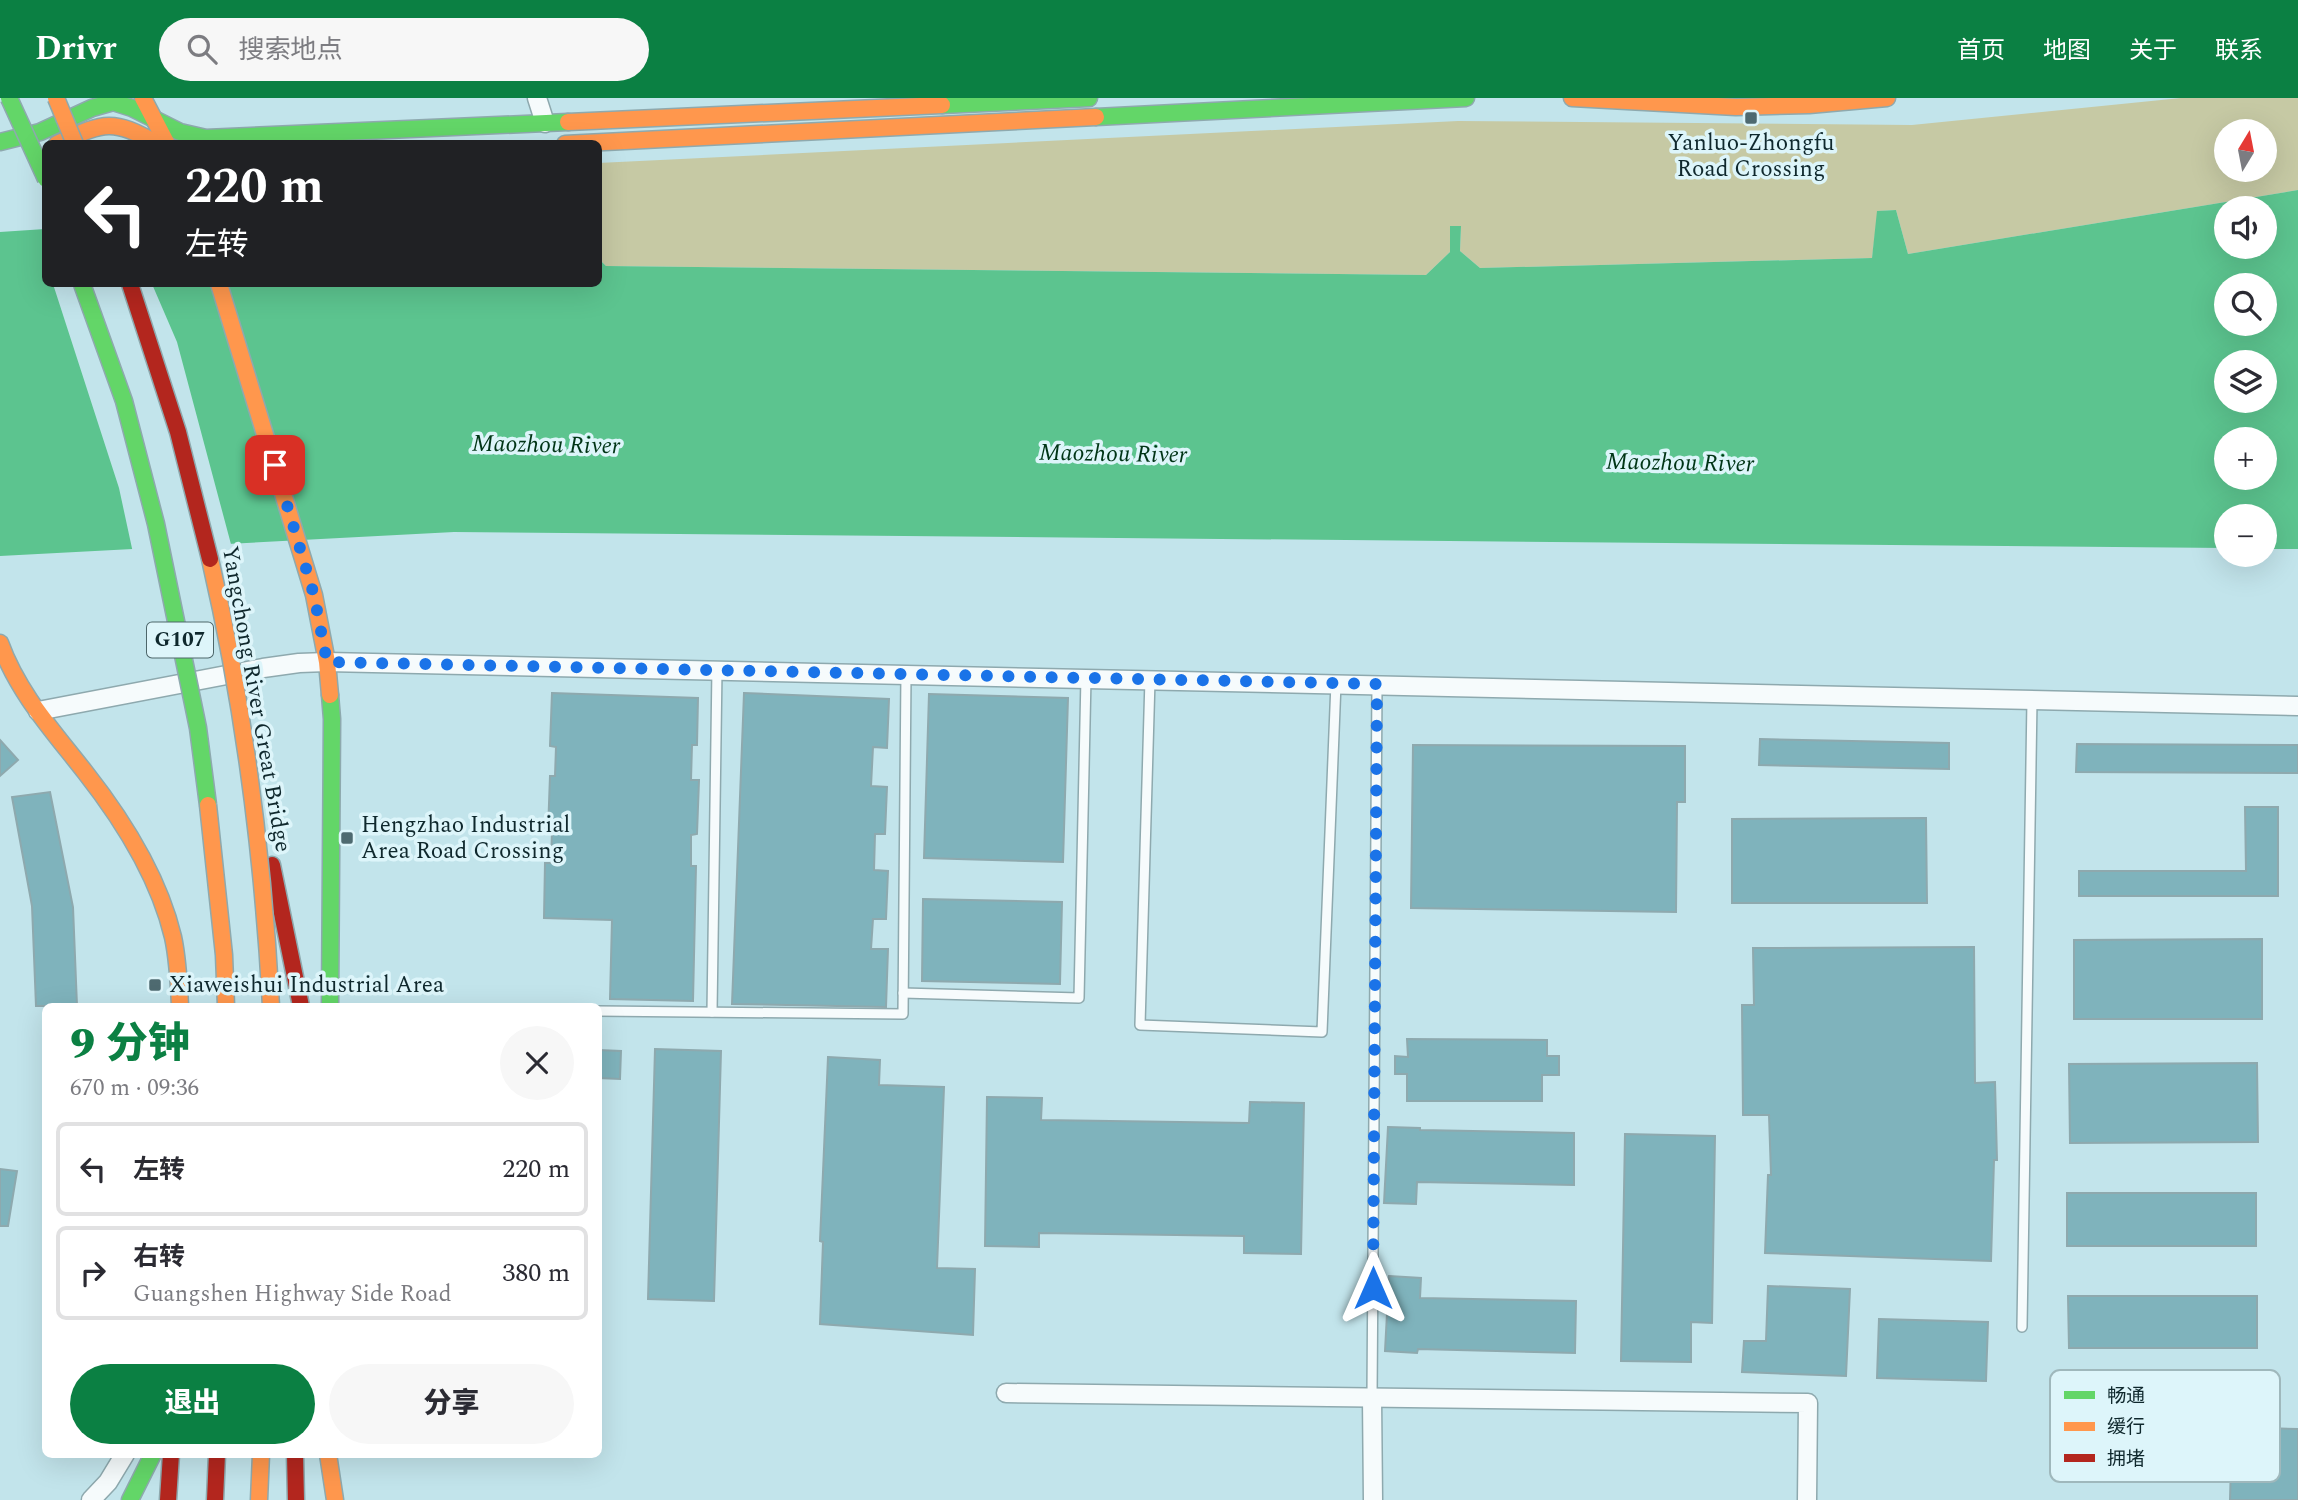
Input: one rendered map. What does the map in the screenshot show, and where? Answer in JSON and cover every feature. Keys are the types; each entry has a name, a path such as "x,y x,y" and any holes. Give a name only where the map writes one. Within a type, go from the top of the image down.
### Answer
{"main road":[{"path":"9,98 42,170"},
{"path":"56,98 73,140"},
{"path":"144,98 165,140"},
{"path":"0,142 40,132 101,104 122,104 180,132 215,138 1089,98"},
{"path":"602,142 1466,98"},
{"path":"1572,98 1736,107 1887,98"},
{"path":"66,140 97,126 114,124 131,128 150,140"},
{"path":"23,155 42,149"},
{"name":"G107","path":"83,287 124,401 156,524 198,728 212,833 226,1003"},
{"name":"Yangchong River Great Bridge","path":"131,287 202,520 225,622 246,748 269,947 271,1003"},
{"path":"220,287 314,595 327,662 332,719 330,1003"},
{"path":"0,643 2,662 99,790 161,899 176,951 180,1003"},
{"path":"246,748 300,1003"},
{"path":"130,1500 151,1458"},
{"path":"168,1500 171,1458"},
{"path":"215,1500 216,1458"},
{"path":"259,1500 261,1458"},
{"path":"295,1458 296,1500"},
{"path":"327,1500 328,1458"},
{"path":"329,1458 335,1500"}],"street":[{"path":"537,98 545,123"},
{"path":"38,711 263,668 327,662 2298,706"},
{"path":"1006,1393 1808,1403 1807,1500"},
{"path":"1373,1398 1373,1500"},
{"path":"91,1500 108,1482 123,1458"}],"lane":[{"path":"712,1012 717,669"},
{"path":"602,1011 902,1014 906,673"},
{"path":"903,993 1079,998 1086,677"},
{"path":"1150,679 1140,1025 1322,1032 1336,683"},
{"path":"1373,1398 1377,684"},
{"path":"2022,1327 2032,700"}],"shaded area":[{"path":"2181,98 2298,98 2298,190 2261,196 2214,196 2214,204 1908,254 1896,210 1878,211 1872,258 1480,268 1460,251 1461,226 1450,252 1426,275 606,266 602,262 602,163 1458,121 1912,125"}],"water":[{"name":"Maozhou River","path":"2298,190 2298,549 2277,549 2277,504 2214,504 2214,548 454,532 0,556 0,232 42,229 42,287 602,287 602,262 606,266 1426,275 1450,252 1450,226 1461,226 1460,251 1480,268 1872,258 1877,211 1896,210 1908,254 2214,204 2214,259 2277,259 2277,196 2261,196"}],"pier":[{"path":"54,287 153,287 177,342 232,548 133,553 119,488"}],"building":[{"path":"552,693 698,698 697,745 692,745 691,780 699,780 697,834 691,835 691,866 696,866 693,1001 610,999 612,920 544,918 545,863 551,863 552,831 548,831 550,776 555,776 556,747 550,746"},
{"path":"744,693 889,699 887,748 873,747 871,786 887,787 885,834 875,834 874,870 888,871 886,919 873,919 871,949 888,949 886,1007 732,1004"},
{"path":"929,694 1068,698 1063,862 924,858"},
{"path":"1760,739 1949,743 1949,769 1759,765"},
{"path":"0,740 18,760 0,776"},
{"path":"2077,744 2298,745 2298,773 2076,772"},
{"path":"1413,745 1685,746 1685,802 1677,802 1676,912 1411,908"},
{"path":"50,792 73,907 77,1003 42,1003 42,1006 36,1006 32,906 12,797"},
{"path":"2245,807 2278,807 2278,896 2079,896 2079,871 2246,871"},
{"path":"1926,818 1927,903 1732,903 1732,819"},
{"path":"923,899 1062,902 1060,984 922,981"},
{"path":"2262,939 2262,1019 2074,1019 2074,940"},
{"path":"1974,947 1975,1083 1995,1082 1997,1160 1994,1160 1991,1261 1765,1253 1768,1175 1771,1175 1769,1115 1743,1115 1742,1005 1754,1005 1753,948"},
{"path":"1407,1039 1547,1040 1547,1056 1559,1056 1559,1075 1542,1075 1542,1101 1407,1101 1407,1074 1395,1074 1395,1056 1408,1057"},
{"path":"655,1049 721,1051 714,1301 648,1299"},
{"path":"602,1050 621,1051 620,1079 602,1078"},
{"path":"828,1057 880,1060 879,1085 944,1087 937,1268 975,1269 973,1335 820,1324 823,1242 820,1241"},
{"path":"2257,1063 2258,1142 2070,1143 2069,1064"},
{"path":"987,1097 1042,1098 1041,1120 1249,1123 1250,1102 1304,1103 1301,1254 1244,1253 1244,1236 1039,1233 1039,1247 985,1246"},
{"path":"1388,1127 1574,1133 1574,1185 1417,1182 1416,1204 1384,1203"},
{"path":"1625,1134 1715,1136 1712,1323 1691,1322 1691,1362 1621,1361"},
{"path":"0,1169 17,1171 8,1226 0,1226"},
{"path":"2067,1193 2256,1193 2256,1246 2067,1246"},
{"path":"1389,1276 1421,1278 1420,1298 1576,1301 1575,1353 1418,1349 1417,1353 1385,1351"},
{"path":"1768,1286 1850,1289 1846,1376 1742,1372 1744,1341 1766,1341"},
{"path":"2068,1296 2257,1296 2257,1348 2069,1348"},
{"path":"1879,1319 1988,1322 1986,1381 1877,1378"},
{"path":"2280,1428 2298,1429 2298,1500 2230,1500 2230,1482 2280,1482"}],"traffic: fast":[{"path":"9,98 42,170"},
{"path":"942,105 1089,98"},
{"path":"1096,117 1466,98"},
{"path":"0,142 40,132 92,108 113,102 132,108 180,132 206,138 568,122"},
{"path":"83,287 124,401 156,524 198,728 208,805"},
{"path":"330,695 330,1003"},
{"path":"130,1500 151,1458"}],"traffic: slow":[{"path":"56,98 73,140"},
{"path":"143,98 165,140"},
{"path":"1572,98 1736,107 1809,105 1887,98"},
{"path":"568,122 942,105"},
{"path":"602,142 1096,117"},
{"path":"66,140 107,126 128,130 150,140"},
{"path":"220,287 314,595 327,662 330,695"},
{"path":"210,559 233,670 250,781 263,893 271,1003"},
{"path":"0,643 26,695 112,809 149,871 173,937 180,1003"},
{"path":"208,805 224,955 226,1003"},
{"path":"259,1500 261,1458"},
{"path":"329,1458 335,1500"}],"traffic: jam":[{"path":"131,287 178,432 210,559"},
{"path":"272,865 300,1003"},
{"path":"168,1500 171,1458"},
{"path":"215,1500 217,1458"},
{"path":"295,1458 296,1500"}],"place":[{"name":"Yanluo-Zhongfu Road Crossing","path":"1751,118"},
{"name":"Hengzhao Industrial Area Road Crossing","path":"347,838"},
{"name":"Xiaweishui Industrial Area","path":"155,985"}],"route":[{"path":"275,465 314,595 327,662 1377,684 1373,1288"}]}
